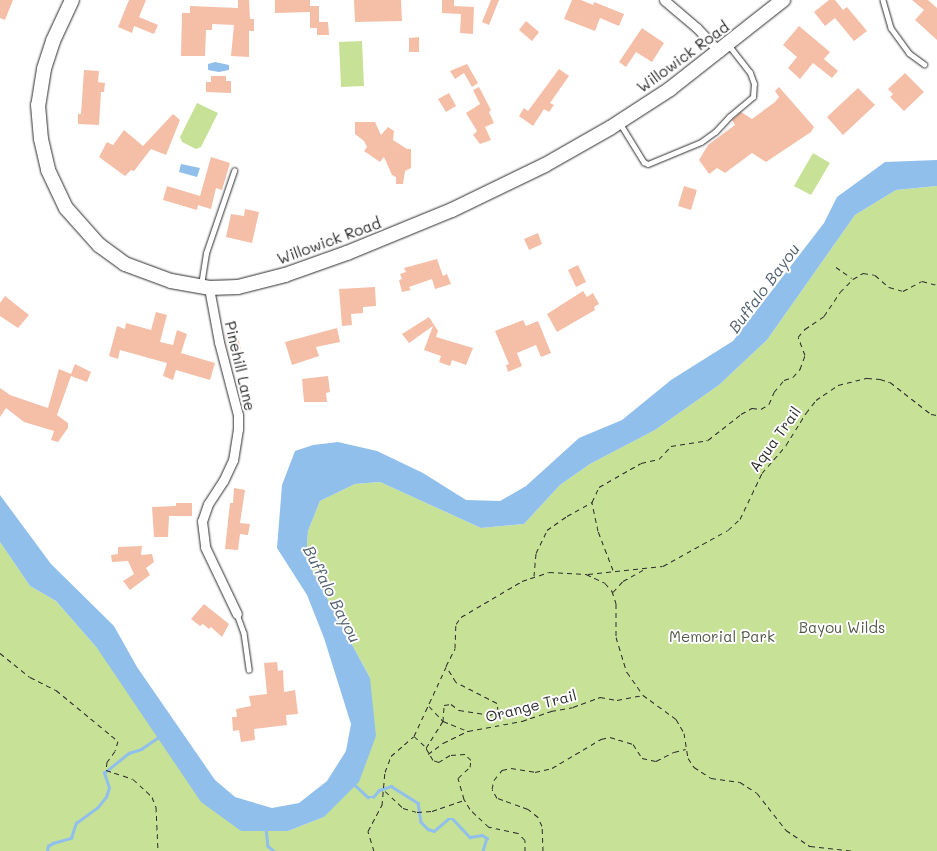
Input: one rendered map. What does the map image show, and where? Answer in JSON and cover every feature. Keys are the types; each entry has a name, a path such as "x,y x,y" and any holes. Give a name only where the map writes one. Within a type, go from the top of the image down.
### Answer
{"street":[{"name":"Willowick Road","path":"72,0 50,50 44,69 38,105 41,139 48,170 66,208 99,245 126,264 149,275 205,287 238,288 285,275 347,253 463,205 545,165 619,122 670,89 724,49 783,0"},
{"path":"664,0 724,49"},
{"name":"Pinehill Lane","path":"205,287 238,415 238,429 233,460 223,481 208,504 202,521 205,547 237,614"}],"lane":[{"path":"883,0 891,28 909,53 924,64"},
{"path":"619,122 644,162 648,164 701,142 715,132 728,117 753,97 754,84 750,73 724,49"},
{"path":"205,287 206,253 234,170"},
{"path":"237,614 244,632 249,670"}],"path":[{"path":"836,268 853,279"},
{"path":"534,576 536,553 547,530 592,502 599,487 641,463 659,459 671,446 708,440 741,414 752,408 761,409 769,404 774,392 784,380 793,377 800,369 805,355 798,337 805,329 824,316 840,292 853,279 863,273 875,275 889,287 903,290 922,281 937,285"},
{"name":"Aqua Trail","path":"586,574 662,566 728,530 740,519 762,473 786,445 816,400 838,385 867,378 890,382 932,414 937,415"},
{"path":"592,502 598,531 613,570"},
{"name":"Aqua Trail","path":"613,593 623,581 647,568"},
{"path":"374,851 368,831 382,804 385,772 391,756 414,736 455,648 456,624 468,610 486,604 534,576 550,572 586,574 605,583 613,593 616,603 619,650 627,672 643,695 676,719 684,733 688,758 694,767 711,778 740,782 757,793 786,830 810,846 855,851"},
{"path":"0,653 30,677 68,698 118,741 115,751 107,762 106,770 133,779 152,797 156,807 158,851"},
{"path":"426,748 443,721 444,706 451,704 459,710 490,715 498,710 497,703 456,682 446,666"},
{"name":"Orange Trail","path":"428,754 443,743 468,731 522,721 551,711 573,707 600,697 617,700 643,695"},
{"path":"428,705 443,721 468,731"},
{"path":"414,736 426,748 432,760 439,762 450,755 465,754 471,760 470,767 458,778 464,800 470,809 490,827 518,833 525,840 525,851"},
{"path":"543,851 542,826 538,817 528,809 497,798 492,789 494,780 502,770 511,768 535,772 552,768 601,739 610,737 634,744 642,758 656,761 686,749"},
{"path":"384,790 403,808 417,812 432,811 464,800"}],"green space":[{"path":"362,41 364,86 341,87 339,42"},
{"path":"197,103 218,113 201,147 196,149 182,142 180,137"},
{"path":"813,153 830,163 811,195 794,186"},
{"name":"Memorial Park","path":"937,186 937,851 0,851 0,542 30,586 56,601 97,648 241,831 288,831 324,817 370,678 306,559 308,531 320,501 355,484 380,482 481,528 524,524 560,485 590,464 655,430 719,385 767,340 855,215 896,190"}],"water":[{"path":"215,62 229,65 229,70 219,72 208,70 208,64"},
{"path":"937,160 937,186 896,190 855,215 767,340 719,385 655,430 590,464 560,485 524,524 481,528 380,482 355,484 320,501 308,531 306,559 370,678 376,736 359,782 324,817 288,831 241,831 201,802 97,648 56,601 30,586 0,542 0,495 51,564 114,626 137,667 215,780 235,797 272,808 299,803 327,781 346,751 351,724 324,638 307,595 277,548 282,485 295,451 313,445 338,442 377,451 423,473 466,500 500,501 526,486 579,438 622,420 671,380 733,341 824,223 837,197 885,162"},
{"path":"181,164 200,168 197,177 179,172"}],"building":[{"path":"0,0 13,0 5,20 0,18"},
{"path":"129,0 146,0 139,17 158,25 154,34 134,26 132,33 118,27"},
{"path":"238,0 249,0 250,19 254,19 254,31 249,31 249,57 231,56 234,25 212,24 212,30 206,30 205,56 181,56 182,13 190,13 190,6 238,8"},
{"path":"275,0 310,0 310,12 275,13"},
{"path":"354,0 401,0 402,21 355,22"},
{"path":"442,0 454,0 454,6 474,7 473,34 460,33 461,14 442,13"},
{"path":"491,0 499,0 489,25 482,22"},
{"path":"572,0 581,0 593,5 594,2 624,14 619,26 600,18 595,31 564,19"},
{"path":"829,0 835,0 843,10 847,7 867,31 854,41 835,18 825,26 814,12"},
{"path":"912,0 928,0 937,8 937,40 915,20 924,10"},
{"path":"310,6 319,6 319,22 328,22 329,35 317,35 317,28 310,28"},
{"path":"526,21 539,32 532,41 519,30"},
{"path":"799,26 830,52 824,59 838,71 832,78 813,63 800,79 788,68 797,57 783,45"},
{"path":"642,28 664,43 652,62 636,52 626,67 619,62"},
{"path":"419,37 419,52 409,52 409,38"},
{"path":"467,64 478,83 472,87 464,73 455,79 450,71"},
{"path":"559,69 569,76 550,103 554,105 549,112 544,109 533,126 519,116 524,108 528,111"},
{"path":"84,70 99,71 98,82 105,83 104,92 101,92 99,125 78,124 78,114 81,114"},
{"path":"905,73 924,92 904,111 890,97 893,94 888,89"},
{"path":"211,76 226,76 226,81 231,81 231,93 206,92 206,82 211,82"},
{"path":"479,87 491,110 489,112 494,123 485,127 491,140 480,144 473,135 477,131 466,113 480,104 473,90"},
{"path":"779,87 814,127 811,132 766,162 752,153 725,173 717,168 709,174 699,160 708,145 735,125 732,120 741,112 752,119 775,102 779,97 775,91"},
{"path":"858,88 875,105 843,135 827,117"},
{"path":"449,93 456,106 446,112 438,99"},
{"path":"173,114 180,120 166,155 151,149 134,171 131,170 125,176 99,157 107,142 113,145 124,130 143,146"},
{"path":"355,122 375,122 381,135 388,127 394,131 393,140 407,149 411,149 411,168 405,171 403,184 396,184 396,177 392,175 384,157 380,162 364,151 367,147 364,141 355,134"},
{"path":"211,157 230,163 222,190 216,188 211,209 198,205 197,210 163,200 167,186 200,196"},
{"path":"684,186 697,190 691,210 678,206"},
{"path":"245,209 259,212 252,243 226,237 231,214 244,216"},
{"path":"538,233 542,244 529,250 524,239"},
{"path":"437,259 443,276 447,274 451,284 435,289 432,279 409,287 411,290 402,292 399,280 402,279 400,274 406,272 404,268"},
{"path":"578,265 586,282 576,287 568,270"},
{"path":"375,287 376,306 363,307 363,313 351,314 352,325 342,326 339,289"},
{"path":"583,291 587,297 593,293 599,304 594,307 595,310 557,332 547,314"},
{"path":"5,296 29,315 18,328 0,316 0,303"},
{"path":"156,312 167,315 160,342 173,345 177,330 187,334 181,353 215,363 210,380 176,370 173,380 163,376 167,363 120,350 118,359 109,356 117,326 125,329 126,323 151,330"},
{"path":"429,317 438,331 436,337 473,348 466,365 452,360 450,366 439,362 441,356 424,350 433,326 409,343 402,334"},
{"path":"523,320 526,326 538,321 551,353 541,357 536,345 517,353 522,366 508,372 506,365 509,364 495,331"},
{"path":"337,328 340,342 316,347 319,356 292,365 285,342"},
{"path":"236,331 241,349 230,352 225,334"},
{"path":"75,364 91,372 87,382 71,376 57,415 68,423 68,428 58,442 51,440 54,431 24,422 6,408 0,417 0,388 10,395 48,408 59,369 71,374"},
{"path":"328,376 330,392 326,393 327,402 304,402 302,379"},
{"path":"234,488 245,490 240,523 250,524 248,535 240,534 238,550 225,549 230,503 233,503"},
{"path":"176,503 192,503 192,516 169,516 168,537 154,537 152,507 176,506"},
{"path":"142,546 141,555 152,554 154,562 146,568 150,575 130,590 123,581 134,574 128,561 112,562 111,555 118,554 118,547"},
{"path":"204,604 229,624 222,637 211,627 209,629 203,624 200,626 191,619"},
{"path":"277,662 278,671 283,670 284,692 295,690 298,714 286,715 287,725 254,729 255,740 241,742 239,730 233,731 232,717 237,717 236,709 251,706 249,696 267,694 264,663"}],"waterway":[{"path":"47,851 48,846 53,843 71,838 76,823 97,808 106,797 109,788 104,773 129,753 141,749 160,736"},
{"path":"355,785 368,797 373,797 379,790 391,786 418,803 421,822 428,829 434,831 448,819 453,819 470,837 482,835 487,838 483,851"},
{"path":"266,828 268,846 274,851"}],"water label":[{"name":"Buffalo Bayou","path":"764,288"},
{"name":"Buffalo Bayou","path":"332,594"}],"park label":[{"name":"Bayou Wilds","path":"842,628"}]}
